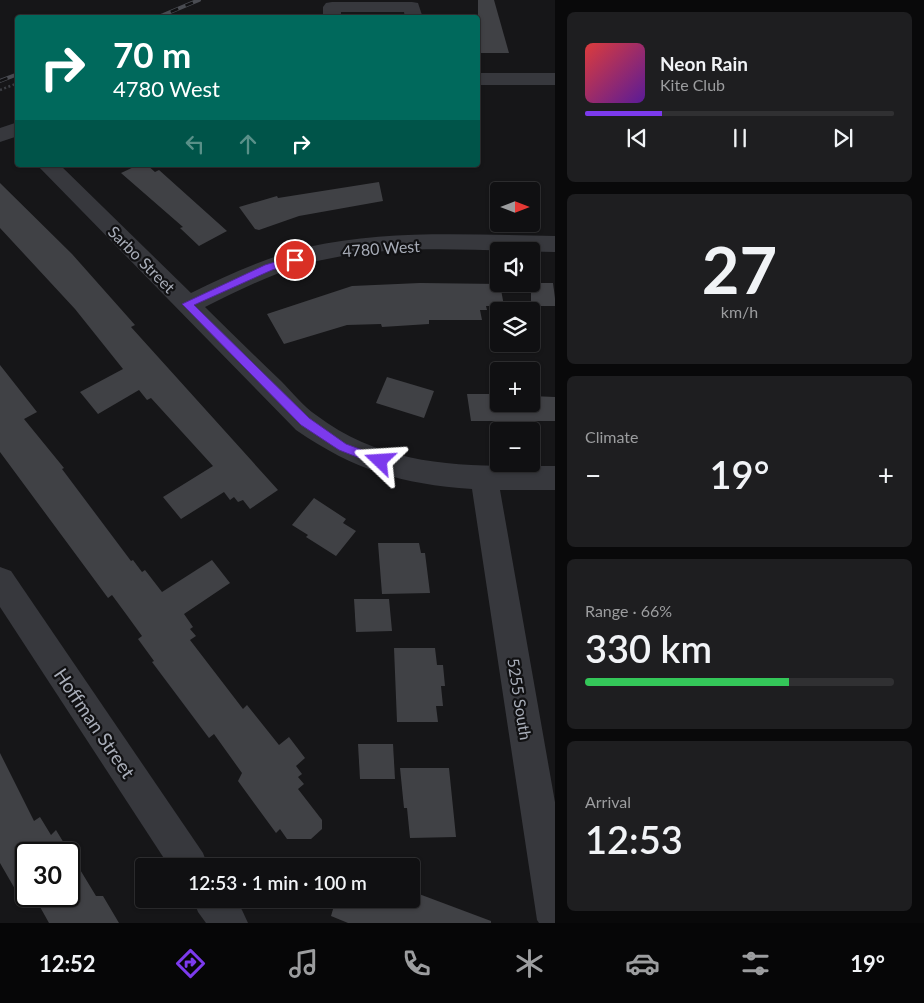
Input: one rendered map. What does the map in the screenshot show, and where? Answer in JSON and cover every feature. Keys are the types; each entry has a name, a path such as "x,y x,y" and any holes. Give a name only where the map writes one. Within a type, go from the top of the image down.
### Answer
{"street":[{"path":"332,15 332,7 405,8"},
{"path":"480,79 555,79"},
{"name":"Sarbo Street","path":"50,167 305,422 342,447 409,471 448,477 555,478"},
{"name":"4780 West","path":"187,304 269,268 308,256 348,249 387,245 555,244"},
{"name":"5255 South","path":"484,478 555,920"},
{"name":"Hoffman Street","path":"0,581 185,858"},
{"path":"218,908 229,923"}],"path":[{"path":"0,90 15,83"}],"building":[{"path":"478,0 494,0 509,53 480,53 480,15 478,15"},
{"path":"134,167 149,167 155,172 159,170 227,231 199,246 180,228 183,227 121,173"},
{"path":"379,182 383,201 299,216 259,230 255,229 239,207 277,196 278,198"},
{"path":"0,183 72,254 135,325 131,327 278,490 250,509 243,500 238,502 234,497 230,500 224,492 181,519 163,497 213,466 151,398 147,400 139,390 98,414 80,392 123,369 75,309 0,228"},
{"path":"420,283 490,284 490,292 501,292 503,302 490,302 490,306 486,306 487,310 480,310 482,320 429,320 429,324 382,327 381,324 347,325 284,344 267,314 352,286"},
{"path":"540,283 553,283 555,306 540,306 540,302 531,302 531,292 540,292"},
{"path":"0,365 37,412 24,419 64,468 62,469 131,561 133,560 142,572 145,570 162,592 212,560 230,583 184,614 193,627 190,629 196,636 190,640 243,709 247,705 279,745 289,737 305,758 296,766 302,774 298,777 304,784 298,789 322,820 322,829 311,839 287,839 280,829 276,833 238,781 242,773 214,734 209,738 152,662 154,661 138,639 142,636 126,614 112,595 108,598 0,452"},
{"path":"387,377 434,391 424,418 376,403"},
{"path":"467,394 490,394 490,412 540,412 540,396 555,397 555,421 471,421"},
{"path":"314,498 346,519 343,523 356,531 336,556 306,537 308,535 292,525"},
{"path":"378,543 419,543 421,553 425,553 430,593 382,594"},
{"path":"354,599 389,599 392,631 356,632"},
{"path":"394,648 435,648 437,665 443,665 445,686 441,686 443,706 436,706 438,722 397,722"},
{"path":"358,744 393,744 395,779 360,779"},
{"path":"0,753 34,821 40,817 51,835 56,830 63,842 15,842 15,889 0,863"},
{"path":"400,768 449,768 456,837 410,838 407,808 404,808"},
{"path":"80,870 96,896 103,896 119,923 49,923 40,907 80,907"},
{"path":"420,894 491,921 491,923 348,923 331,916 333,908 420,908"}],"railway":[{"path":"163,15 199,0"},
{"path":"0,81 15,75"}],"route":[{"path":"295,260 269,268 187,304 305,422 342,447 380,461"}]}
